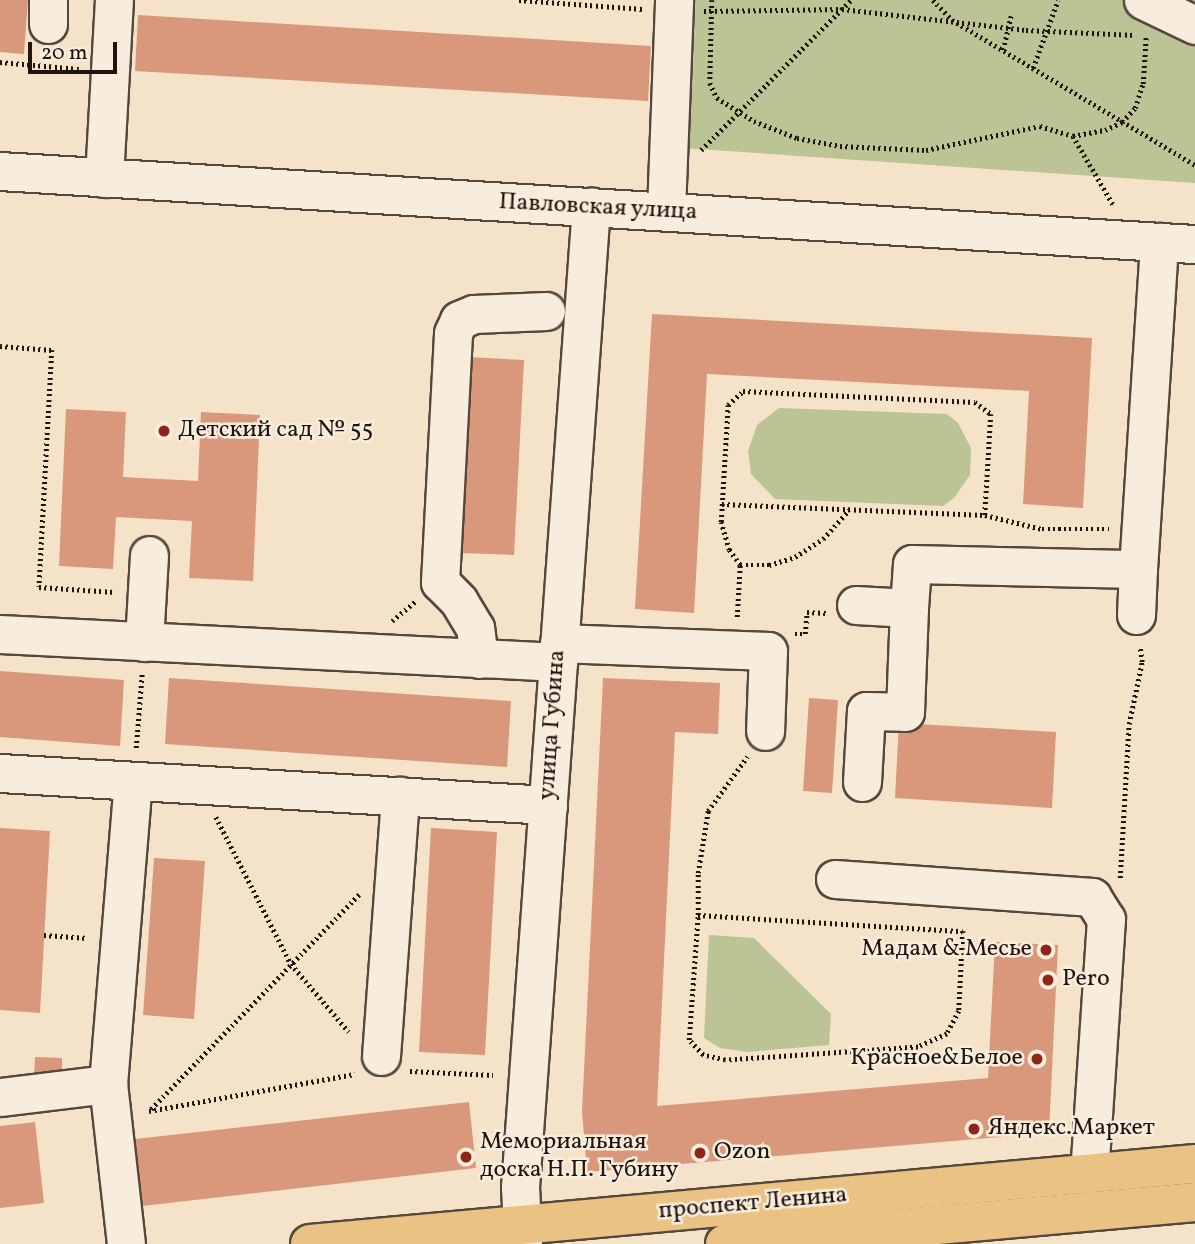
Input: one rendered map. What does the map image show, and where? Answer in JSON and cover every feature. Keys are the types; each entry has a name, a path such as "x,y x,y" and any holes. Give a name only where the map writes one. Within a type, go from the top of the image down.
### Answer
{"main road":[{"name":"проспект Ленина","path":"310,1244 522,1235 1089,1173 1195,1164"},
{"name":"проспект Ленина","path":"725,1244 1195,1202"}],"street":[{"path":"104,178 114,0"},
{"path":"667,199 673,6"},
{"path":"1144,18 1195,25"},
{"name":"Павловская улица","path":"0,172 591,207 667,199 1195,244"},
{"name":"улица Губина","path":"522,1235 520,1187 591,207"},
{"path":"1136,615 1159,242"},
{"path":"479,659 475,628 440,582 453,333 459,320 474,313 546,311"},
{"path":"144,642 149,555"},
{"path":"862,782 866,711 905,712 912,564 1138,569"},
{"path":"856,605 909,608"},
{"path":"0,634 479,659 559,652 768,650 765,731"},
{"path":"0,772 548,805"},
{"path":"126,1244 108,1084 134,780"},
{"path":"372,1054 396,856 400,796"},
{"path":"835,878 1061,891 1092,897 1106,919 1105,966 1089,1173"},
{"path":"0,1097 108,1084"}],"path":[{"path":"519,0 673,6 711,11 842,9 1046,30 1144,18"},
{"path":"712,0 710,83 724,106 797,138 840,146 926,150 1040,126 1073,136 1122,122 1135,108 1143,84 1144,18"},
{"path":"842,0 842,9"},
{"path":"667,199 738,113 851,0"},
{"path":"933,0 952,20 1195,165"},
{"path":"1033,68 1058,0"},
{"path":"1003,50 1011,16"},
{"path":"1144,18 1158,36"},
{"path":"0,62 110,71"},
{"path":"0,346 52,350 39,587 147,594"},
{"path":"737,611 740,565 726,540 722,504 728,405 743,391 975,401 991,414 985,515"},
{"path":"722,504 985,515 1042,528 1117,530"},
{"path":"740,565 769,565 795,557 823,538 849,510"},
{"path":"1100,909 1120,880 1129,724 1142,662 1136,615"},
{"path":"134,780 144,642"},
{"path":"765,731 708,811 698,873 698,915 689,1040 703,1055 726,1060 918,1047 947,1034 959,1011 963,924"},
{"path":"200,784 291,964 372,1054"},
{"path":"116,1145 396,856"},
{"path":"698,915 963,931"},
{"path":"44,935 120,940"},
{"path":"149,1111 372,1054 493,1075"}],"green space":[{"path":"689,0 1195,0 1195,183 683,148"},
{"path":"779,408 947,414 958,423 971,448 970,475 954,498 943,506 775,499 751,474 748,451 757,425"},
{"path":"709,935 754,938 831,1014 829,1045 748,1052 720,1048 704,1038"}],"building":[{"path":"0,0 28,0 24,54 0,52"},
{"path":"138,15 651,46 648,101 135,71"},
{"path":"652,314 1092,338 1083,508 1023,504 1029,391 707,374 694,613 635,609"},
{"path":"469,357 524,360 514,555 459,553"},
{"path":"66,409 126,412 123,477 198,481 201,412 260,415 253,581 189,578 192,521 116,517 113,569 59,566"},
{"path":"0,671 124,680 120,746 0,737"},
{"path":"169,678 511,701 507,767 165,744"},
{"path":"603,678 720,683 718,734 675,732 657,1106 988,1078 995,942 1058,945 1049,1133 587,1172 582,1112"},
{"path":"809,698 838,700 832,793 803,791"},
{"path":"899,723 1056,732 1052,808 895,798"},
{"path":"0,828 50,831 40,1013 0,1010"},
{"path":"431,828 497,832 485,1055 419,1052"},
{"path":"154,858 205,861 194,1019 143,1015"},
{"path":"35,1057 62,1058 62,1078 34,1077"},
{"path":"469,1102 476,1168 142,1206 135,1139"},
{"path":"35,1122 44,1203 0,1208 0,1126"}],"place":[{"name":"Детский сад № 55","path":"164,431"},
{"name":"Мадам & Месье","path":"1046,950"},
{"name":"Pero","path":"1048,980"},
{"name":"Красное&Белое","path":"1037,1059"},
{"name":"Яндекс.Маркет","path":"974,1129"},
{"name":"Ozon","path":"700,1153"},
{"name":"Мемориальная доска Н.П. Губину","path":"466,1157"}]}
